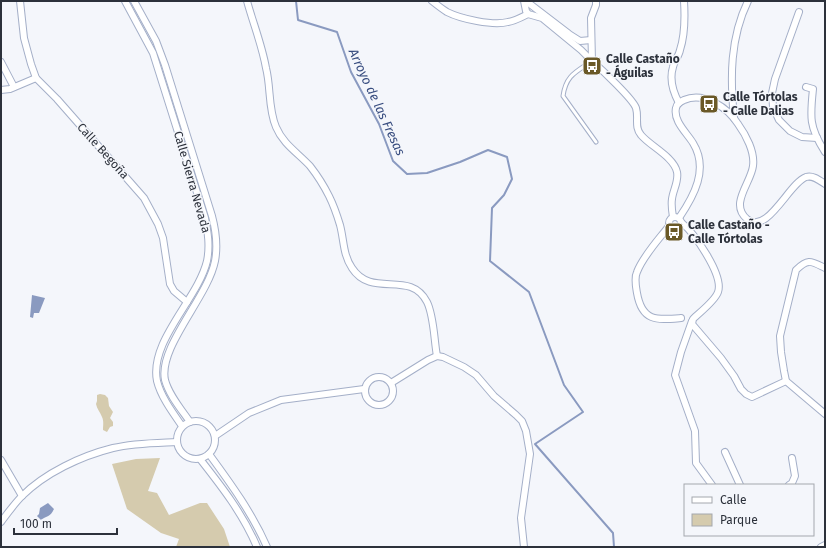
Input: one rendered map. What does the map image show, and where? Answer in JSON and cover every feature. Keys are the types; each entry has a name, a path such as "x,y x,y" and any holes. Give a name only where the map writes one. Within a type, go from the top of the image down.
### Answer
{"street":[{"name":"Calle Begoña","path":"20,1 24,38 36,78 62,105 144,198 158,224 163,238 170,284 174,291 187,302"},
{"name":"Calle Sierra Nevada","path":"126,1 153,53 205,218 208,233 209,246 203,273 163,344 158,357 156,370 160,391 182,426"},
{"name":"Calle Sierra Nevada","path":"134,1 156,41 165,64 216,233 217,247 211,276 204,291 170,348 166,359 165,380 173,397 190,422"},
{"path":"247,1 265,63 272,118 283,139 290,148 310,166 329,195 340,225 348,262 361,278 381,285 401,284 409,286 417,290 423,296 430,314 437,356"},
{"path":"432,1 447,12 464,19 506,23 528,14 542,18 582,50 632,102 636,108 637,127 640,133 675,166 677,179 672,198 680,228 677,230 672,229 669,226"},
{"path":"528,14 524,7 525,1 580,41 591,40"},
{"path":"592,61 591,18 596,1"},
{"path":"679,102 675,96 671,82 673,67 680,50 684,34 684,1"},
{"path":"734,118 731,90 732,57 742,13 748,1"},
{"path":"799,12 775,79 772,93 773,107 779,120 790,131 802,137 817,138"},
{"path":"1,62 14,87"},
{"path":"1,90 14,87 36,78"},
{"path":"806,87 813,88 810,115 813,131 825,152"},
{"path":"678,220 694,195 700,166 699,154 677,119 676,109 679,102 688,98 702,98 712,101 734,118 746,138 753,158 753,167 739,204 742,215 748,221 756,222 764,220 779,206 788,193 806,177 818,178 825,184"},
{"path":"681,318 660,320 651,318 643,312 638,299 636,287 636,274 640,265 669,226 670,220 678,220 689,229 701,244 718,279 719,285 719,291 716,297 692,321 675,375 695,431 696,463 711,484"},
{"path":"825,268 811,261 804,262 796,270 780,336 780,352 786,381 825,414"},
{"path":"692,321 692,324 721,358 741,389 746,394 752,397 786,381"},
{"path":"391,383 437,356 453,361 476,374 494,396 516,415 524,426 530,454 521,518 524,547"},
{"path":"376,376 384,377 393,387 392,395 387,402 380,405 375,405 368,400 364,389 368,381 376,376"},
{"path":"215,436 249,413 281,400 364,389"},
{"path":"198,421 207,424 212,429 215,436 214,448 209,454 200,459 186,457 180,451 177,442 179,430 182,426 190,422 198,421"},
{"path":"1,522 22,496 60,468 113,448 141,444 177,442"},
{"path":"725,452 740,484"},
{"path":"209,454 247,508 267,547"},
{"path":"790,484 795,476 792,458"},
{"path":"200,459 241,514 257,547"},
{"path":"1,460 22,496"}],"lane":[{"path":"592,61 574,74 565,84 564,96 596,142"}],"green space":[{"path":"97,395 105,395 108,398 109,406 113,412 110,418 113,422 113,426 110,427 107,432 103,430 103,419 96,404"},
{"path":"160,458 148,491 157,493 169,515 200,503 207,503 224,529 230,547 176,547 179,539 161,533 127,509 112,464 136,459"}],"water":[{"path":"32,295 45,298 39,313 34,313 33,318 30,317"},
{"path":"48,503 54,509 53,512 41,520 37,516 40,508"}],"waterway":[{"name":"Arroyo de las Fresas","path":"296,1 298,20 337,32 351,72 379,124 393,161 407,174 427,173 460,162 488,150 507,157 512,179 504,195 492,208 490,261 529,292 564,385 583,412 535,444 613,533 614,547"}],"place":[{"name":"Calle Castaño - Águilas","path":"592,66"},
{"name":"Calle Tórtolas - Calle Dalias","path":"709,104"},
{"name":"Calle Castaño - Calle Tórtolas","path":"674,232"}]}
